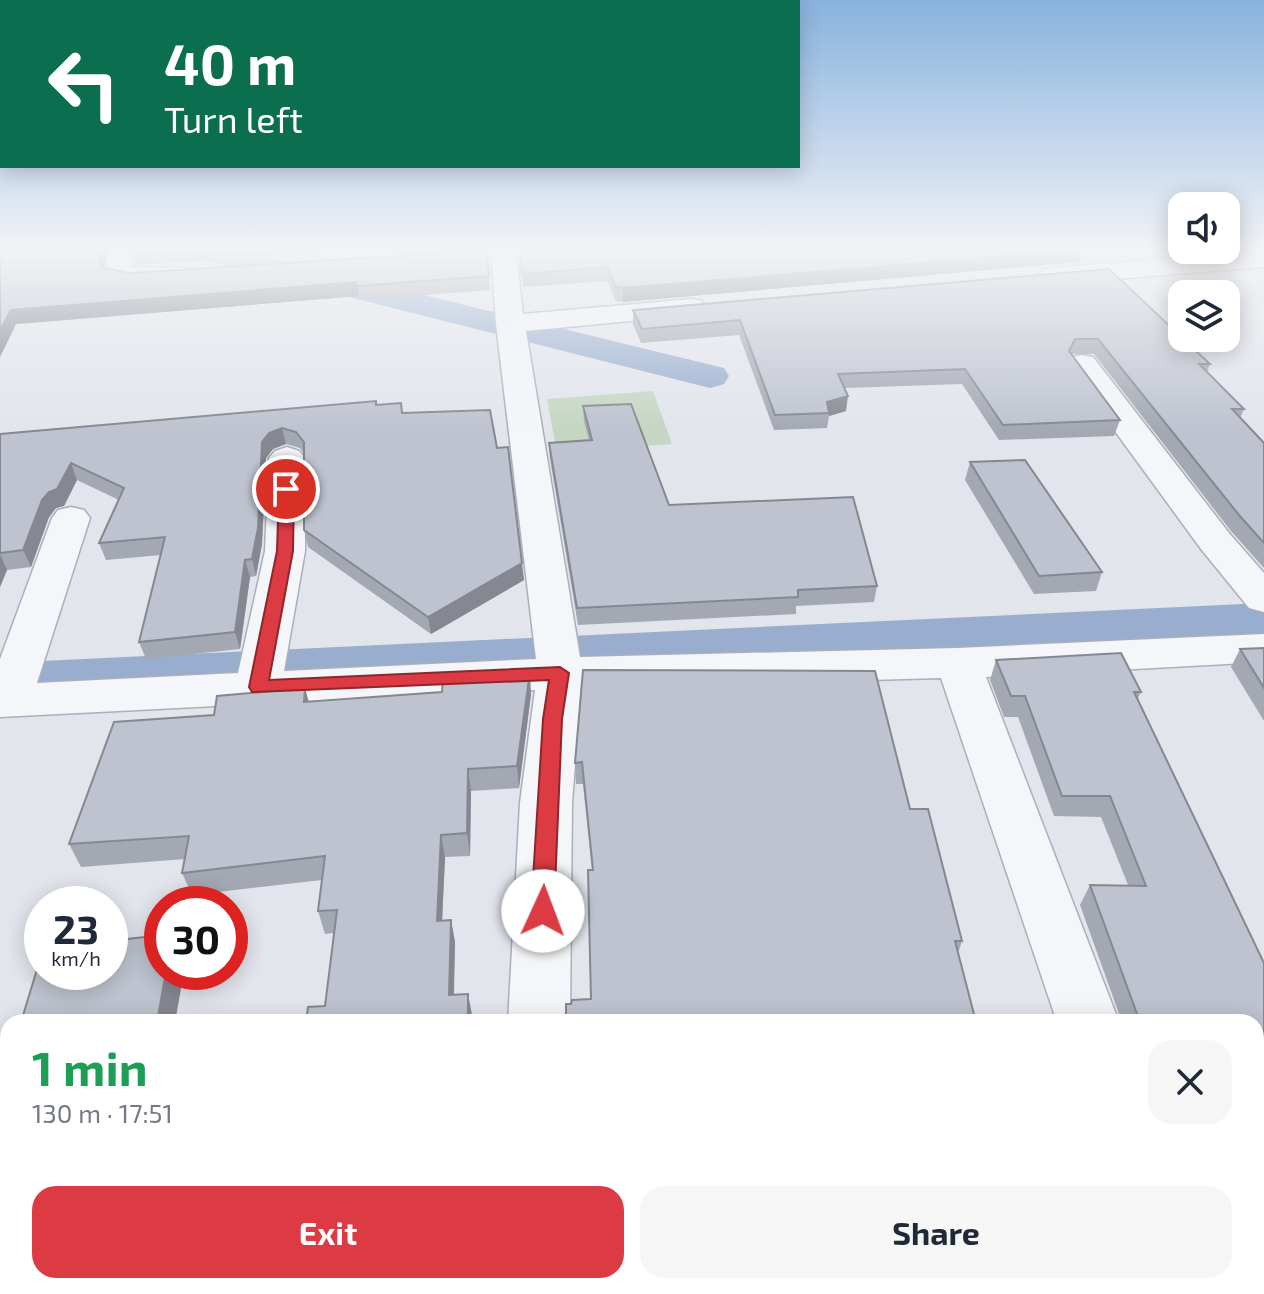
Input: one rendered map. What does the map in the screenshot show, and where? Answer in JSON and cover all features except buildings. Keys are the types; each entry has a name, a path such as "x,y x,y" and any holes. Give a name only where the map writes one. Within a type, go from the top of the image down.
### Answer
{"street":[{"path":"508,310 558,652 545,828 539,1014"},
{"path":"510,324 655,310"},
{"path":"1082,364 1215,541 1264,599"},
{"path":"263,668 285,551 287,458"},
{"path":"71,518 12,686 558,652 958,663 1264,648"},
{"path":"958,663 1085,1014"}],"green space":[{"path":"653,391 672,444 557,453 547,399"}],"waterway":[{"path":"445,310 710,376"},
{"path":"0,682 1264,620"}],"route":[{"path":"286,489 285,551 270,640 258,687 560,673 552,719 543,911"}]}
